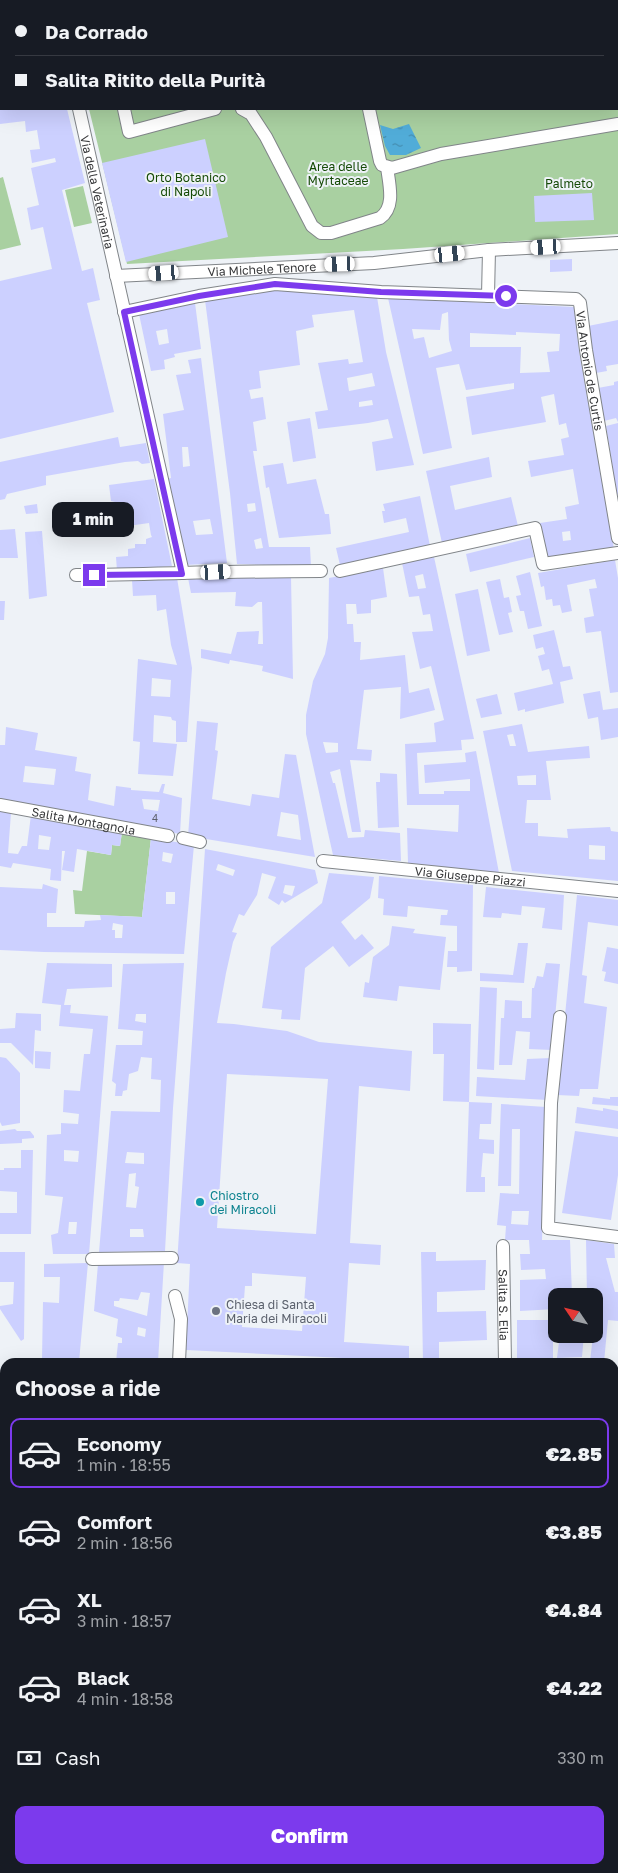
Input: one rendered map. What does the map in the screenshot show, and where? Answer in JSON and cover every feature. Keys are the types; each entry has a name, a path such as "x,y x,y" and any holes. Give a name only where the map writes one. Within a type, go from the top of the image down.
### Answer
{"street":[{"name":"Via della Veterinaria","path":"79,110 182,574"},
{"path":"124,110 129,132 211,110"},
{"path":"244,110 251,114 266,137 312,226 321,233 331,233 380,218 386,214 391,206 387,167"},
{"path":"369,110 380,161 382,165 392,168 441,154 618,124"},
{"name":"Via Michele Tenore","path":"116,276 374,263 489,250 618,243"},
{"path":"488,296 489,250"},
{"path":"274,267 275,284"},
{"name":"Via Antonio de Curtis","path":"124,312 199,296 275,284 381,292 576,299 580,303 586,350 618,538"},
{"path":"340,571 535,528 543,564 618,554"},
{"path":"76,575 321,571"},
{"name":"Salita Montagnola","path":"0,805 168,836"},
{"path":"183,838 200,842"},
{"name":"Via Giuseppe Piazzi","path":"323,861 618,891"},
{"path":"560,1017 551,1103 548,1228 618,1237"},
{"name":"Salita S. Elia","path":"503,1246 505,1358"},
{"path":"92,1259 172,1258"},
{"path":"175,1296 182,1319 179,1358"}],"green space":[{"name":"Orto Botanico di Napoli","path":"89,110 618,110 618,234 403,249 127,264"},
{"path":"3,177 21,245 0,250 0,178"},
{"path":"83,186 92,223 74,227 65,190"},
{"path":"122,832 151,838 142,917 75,914 73,890 82,891 87,851 111,855 112,845 120,846"}],"water":[{"path":"409,124 421,148 406,155 390,155 385,146 380,125 393,129"}],"building":[{"path":"0,110 67,110 85,183 62,190 82,271 93,268 100,300 87,303 114,412 0,439 0,281 52,269 43,227 31,230 27,208 39,205 31,168 56,162 55,158 32,163 30,150 40,149 37,130 26,132 25,121 0,124"},
{"path":"205,139 228,237 126,262 102,163"},
{"path":"592,193 594,220 535,222 534,196"},
{"path":"572,259 572,271 550,272 550,260"},
{"path":"273,289 377,297 386,352 414,465 376,471 372,442 393,438 388,419 318,429 315,412 328,410 318,363 348,359 349,364 363,362 354,310 312,315 314,327 296,331 300,365 259,371 261,388 249,390 251,399 263,397 266,419 253,422 257,451 253,451 269,547 310,547 311,566 237,564 230,493 205,300","holes":["372,373 375,386 349,391 347,378","372,400 373,405 359,407 359,402","255,503 256,511 248,512 247,504","261,538 263,548 256,549 254,540"]},
{"path":"388,298 574,307 579,351 614,549 546,559 540,523 567,519 565,507 579,504 573,469 531,477 528,461 564,455 561,439 569,437 566,423 559,425 554,394 541,397 546,422 472,435 466,397 514,389 514,383 466,390 459,364 436,368 452,448 423,454","holes":["448,312 449,340 452,351 429,358 424,337 414,339 412,329 440,330 442,314","516,332 560,334 559,351 547,352 550,372 520,373 521,347 470,347 470,333 516,335","570,531 571,540 563,541 562,532"]},
{"path":"195,303 201,349 174,354 175,357 164,360 165,369 151,371 139,314","holes":["167,329 169,343 159,345 156,331"]},
{"path":"618,320 618,364 606,366 607,371 596,373 588,326"},
{"path":"201,358 227,563 184,565 166,479 171,478 163,414 184,410 176,375 191,373 188,360","holes":["182,447 188,447 190,466 183,467","210,519 213,534 196,535 193,521"]},
{"path":"618,381 618,422 616,418 604,421 598,388 614,385 614,382"},
{"path":"310,418 316,458 293,462 287,422"},
{"path":"618,423 618,494 617,495 606,426"},
{"path":"118,437 120,447 146,443 150,463 142,464 138,461 125,462 46,476 46,485 7,494 5,499 0,500 0,462"},
{"path":"489,457 492,477 450,486 455,510 511,497 518,526 442,543 426,471"},
{"path":"283,463 287,484 316,479 325,514 329,514 331,534 279,538 269,487 266,488 263,466"},
{"path":"154,479 172,566 117,571 116,557 128,556 128,549 135,548 135,544 146,544 146,539 152,537 149,523 121,527 119,512 115,502 111,501 109,485"},
{"path":"420,496 430,546 340,565 336,548 409,532 406,518 384,523 382,511 385,511 383,504"},
{"path":"37,504 38,513 26,514 24,506"},
{"path":"96,518 97,532 78,534 77,520"},
{"path":"15,529 18,558 0,558 0,530"},
{"path":"42,531 47,596 29,599 25,532"},
{"path":"530,538 534,557 470,572 466,554"},
{"path":"434,557 474,739 461,740 462,750 417,753 419,794 444,794 444,791 470,791 470,779 425,783 424,765 466,762 465,753 476,751 499,873 408,863 407,828 458,832 459,805 407,805 405,744 436,742 434,723 444,720 431,666 420,669 412,632 433,631 430,614 423,615 419,596 409,597 402,563","holes":["423,574 426,588 418,589 415,576"]},
{"path":"615,560 618,578 618,692 610,693 601,631 586,633 584,618 594,616 589,589 597,588 595,579 567,585 572,611 562,613 560,605 553,606 552,599 546,600 544,586 541,587 538,573"},
{"path":"383,568 387,597 371,600 371,613 357,614 356,604 346,604 347,624 353,624 354,642 361,642 360,660 405,655 409,693 429,688 435,710 400,719 401,687 364,690 357,749 372,750 371,761 350,760 361,832 352,832 340,769 330,772 333,783 335,783 348,838 364,837 365,830 400,833 401,861 333,855 306,734 306,715 313,681 325,654 328,638 329,578","holes":["323,742 338,743 338,752 326,753"]},
{"path":"530,572 542,626 528,629 524,611 520,611 516,596 521,595 516,576"},
{"path":"291,577 293,679 262,671 263,666 230,660 229,664 201,658 201,649 231,654 237,632 259,631 258,644 263,644 262,602 258,602 252,607 235,606 236,592 191,593 188,578"},
{"path":"177,578 192,668 187,742 176,742 176,721 172,720 171,717 154,715 153,742 177,744 173,776 138,774 140,742 133,741 138,659 177,665 171,645 166,609 157,611 156,595 133,596 132,580","holes":["152,678 171,680 170,697 151,696"]},
{"path":"500,579 504,598 509,597 512,612 508,613 513,632 499,635 486,582"},
{"path":"478,589 490,651 467,656 455,594"},
{"path":"0,601 5,601 4,620 0,620"},
{"path":"554,630 563,667 570,666 573,679 560,682 564,703 525,712 525,709 518,711 514,693 553,684 549,669 542,671 538,656 545,654 543,647 536,649 533,635"},
{"path":"600,691 603,710 618,708 618,737 601,740 598,717 588,719 583,694"},
{"path":"497,694 502,714 481,718 476,699"},
{"path":"197,721 218,723 215,750 218,751 212,799 250,806 252,794 279,798 285,754 296,755 315,857 188,836","holes":["281,812 298,815 301,840 277,836"]},
{"path":"522,724 528,752 589,746 590,758 546,761 551,800 527,800 525,823 538,823 538,836 568,838 567,829 610,827 611,831 618,832 618,881 512,871 483,731","holes":["513,734 516,746 510,746 507,735","536,775 536,785 518,785 517,776","589,845 605,846 605,860 589,859"]},
{"path":"6,727 38,733 35,750 77,757 75,771 91,774 88,800 114,806 116,786 131,788 131,790 159,792 162,784 165,784 163,793 182,798 180,834 0,801 0,745 5,745","holes":["25,766 56,769 54,785 23,782","142,799 160,800 158,811 144,809"]},
{"path":"380,773 397,774 399,827 378,828 376,782 380,782"},
{"path":"0,811 11,813 8,853 18,854 22,846 27,846 31,815 122,832 120,846 112,845 111,855 77,849 74,872 62,870 65,851 62,851 61,881 50,880 51,869 13,863 11,868 0,866","holes":["39,835 51,837 49,850 38,849"]},
{"path":"151,838 194,845 184,954 0,950 0,887 42,889 43,884 58,889 56,913 47,913 47,927 84,927 85,921 101,920 100,915 142,917","holes":["163,852 173,854 171,863 162,861","166,892 175,892 175,904 166,904","113,923 123,925 122,938 115,938 115,930 112,930"]},
{"name":"Chiostro dei Miracoli","path":"205,849 315,870 318,883 285,903 282,900 279,905 268,898 276,877 262,873 257,895 244,916 239,914 232,932 237,933 226,973 217,1023 287,1031 319,1042 412,1051 410,1091 359,1086 350,1243 381,1245 380,1265 349,1263 344,1342 409,1346 409,1358 342,1358 186,1350 190,1264 177,1263","holes":["218,864 235,870 233,876 216,870","285,885 295,886 292,896 283,893","227,1074 328,1079 316,1234 217,1228","252,1273 306,1277 302,1331 242,1327 245,1286 252,1286"]},
{"path":"329,873 374,877 370,898 341,922 355,940 362,934 374,948 349,967 333,946 305,968 300,1020 281,1019 282,1010 262,1008 271,947 322,903"},
{"path":"379,876 473,885 472,971 457,972 457,967 447,967 448,951 457,951 457,926 440,925 441,915 447,915 448,910 408,906 407,917 383,915 384,899 378,898"},
{"path":"486,887 564,895 562,930 542,928 545,908 522,906 521,915 502,913 501,918 483,917"},
{"path":"577,895 618,900 618,926 588,922 582,975 587,976 584,1003 607,1007 598,1089 580,1089 579,1096 557,1095"},
{"path":"392,926 415,929 413,933 446,937 440,990 399,986 397,1001 363,997 365,982 369,983 373,957 389,945"},
{"path":"518,943 528,943 524,983 480,981 480,973 513,975"},
{"path":"607,947 618,949 618,984 604,981 606,972 602,971"},
{"path":"47,963 112,964 112,987 67,989 64,1005 71,1005 70,1013 108,1016 89,1254 53,1254 51,1235 58,1233 63,1197 45,1195 47,1135 61,1134 61,1123 78,1124 79,1114 63,1112 64,1090 80,1091 84,1054 90,1054 93,1029 59,1026 61,1005 42,1003","holes":["64,1150 79,1151 78,1162 64,1161","69,1222 77,1222 76,1234 68,1234"]},
{"path":"184,963 165,1251 99,1252 111,1111 160,1112 161,1080 151,1079 152,1058 141,1057 138,1071 129,1074 127,1090 123,1091 122,1096 115,1096 116,1084 112,1081 116,1045 142,1045 143,1031 118,1029 123,964","holes":["136,1014 146,1014 146,1023 135,1021","127,1152 144,1153 144,1164 125,1163","136,1173 135,1186 139,1187 136,1208 126,1207 129,1174","130,1229 143,1229 144,1237 130,1237"]},
{"path":"546,963 560,964 552,1050 529,1049 530,1032 516,1031 512,1065 499,1065 501,1018 504,1018 505,1000 522,1001 522,1018 531,1018 532,988 534,988 537,976 543,977"},
{"path":"480,987 497,988 494,1070 477,1069"},
{"path":"16,1013 41,1014 41,1031 35,1030 33,1065 11,1043 0,1043 0,1029 15,1028"},
{"path":"433,1023 471,1024 469,1102 443,1101 444,1054 433,1054"},
{"path":"35,1051 51,1052 50,1069 35,1068"},
{"path":"0,1057 6,1058 20,1073 20,1123 2,1126 0,1122"},
{"path":"551,1058 548,1100 476,1096 477,1077 525,1080 527,1059"},
{"path":"593,1097 610,1099 610,1097 618,1097 618,1106 592,1104"},
{"path":"469,1102 492,1103 491,1124 480,1124 479,1139 494,1140 494,1154 483,1153 481,1177 485,1177 485,1192 466,1192"},
{"path":"501,1104 546,1107 542,1240 570,1240 572,1288 548,1288 548,1309 520,1311 520,1280 546,1279 545,1269 521,1270 520,1254 530,1254 529,1240 505,1240 506,1226 497,1225 500,1193 519,1194 520,1129 512,1129 511,1186 498,1186","holes":["512,1211 529,1211 528,1225 511,1224"]},
{"path":"577,1107 603,1111 603,1108 618,1111 618,1129 575,1123"},
{"path":"15,1129 17,1131 30,1131 34,1138 22,1139 22,1143 0,1144 0,1131"},
{"path":"575,1131 618,1137 618,1175 611,1220 562,1213"},
{"path":"21,1150 33,1150 31,1234 0,1234 0,1213 17,1213 17,1192 0,1191 0,1170 4,1170 4,1168 21,1168"},
{"path":"586,1240 614,1244 615,1258 606,1258 615,1292 618,1292 618,1321 608,1320 604,1358 590,1358 592,1343 603,1343 603,1288 587,1288"},
{"path":"0,1252 25,1252 24,1339 21,1341 0,1309 0,1306 13,1304 14,1282 0,1282"},
{"path":"421,1252 436,1252 436,1261 486,1260 485,1290 437,1292 437,1312 486,1311 487,1340 439,1342 439,1358 423,1358"},
{"path":"164,1262 158,1358 116,1358 118,1343 122,1343 122,1338 116,1336 118,1319 94,1311 98,1264","holes":["141,1292 150,1293 147,1316 114,1306 114,1301 119,1301 120,1298 138,1300","138,1327 146,1329 145,1337 137,1335"]},
{"path":"88,1263 79,1358 42,1358 43,1302 59,1303 60,1277 44,1277 44,1264"},
{"path":"517,1320 548,1320 548,1343 553,1343 553,1358 517,1358"},
{"path":"559,1343 583,1343 582,1357 557,1358"}],"place":[{"name":"Chiostro dei Miracoli","path":"200,1202"},
{"name":"Chiesa di Santa Maria dei Miracoli","path":"216,1311"}],"route":[{"path":"94,575 182,574 124,312 199,296 275,284 381,292 506,296"}],"park label":[{"name":"Area delle Myrtaceae","path":"338,173"},
{"name":"Palmeto","path":"569,183"}]}
